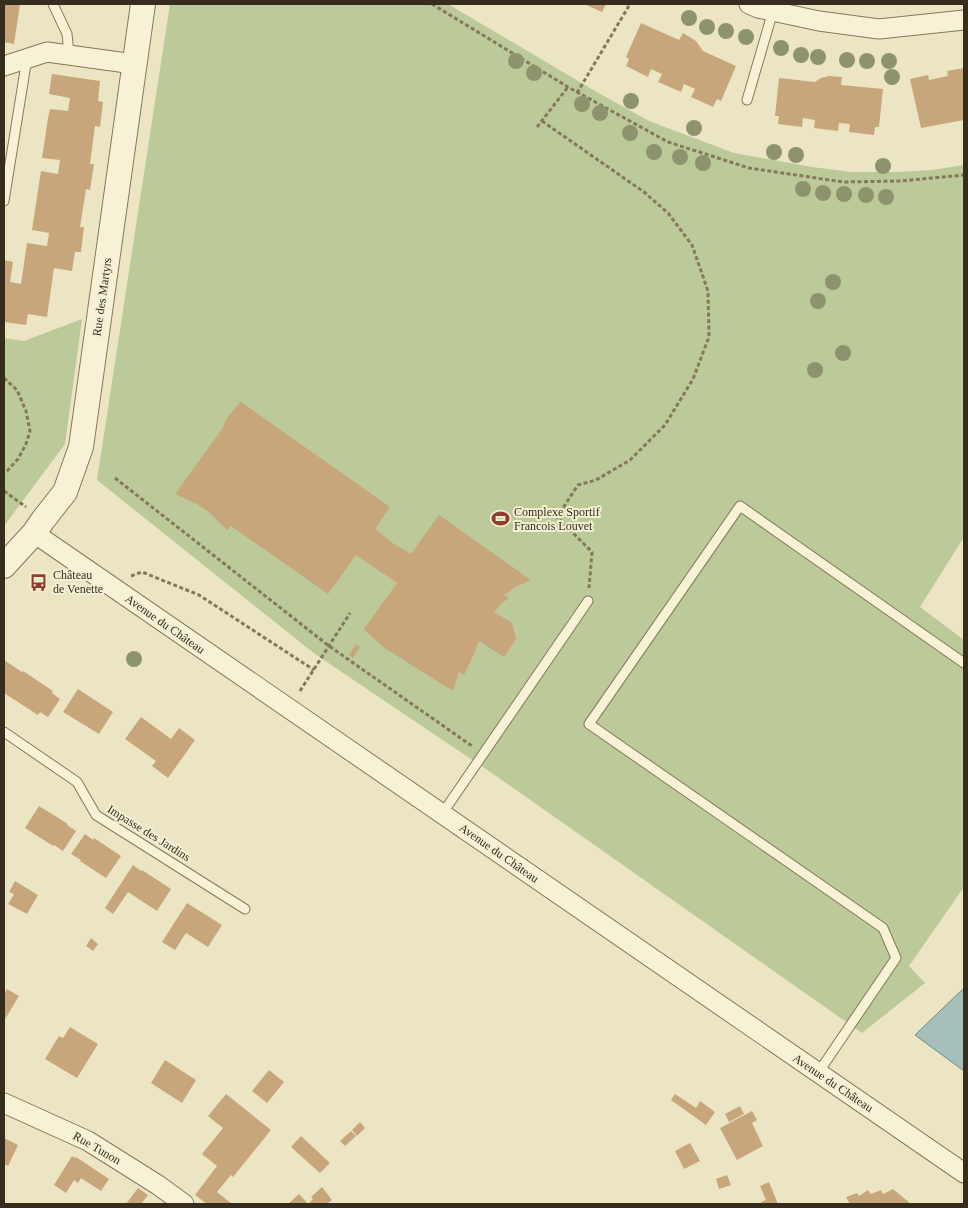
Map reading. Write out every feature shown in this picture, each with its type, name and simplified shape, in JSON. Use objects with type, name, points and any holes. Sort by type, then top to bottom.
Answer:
[{"type":"street","name":"Rue des Martyrs","points":[[4,566],[34,533],[65,492],[81,447],[143,4]]},
{"type":"street","points":[[749,4],[758,8],[820,22],[879,29],[964,20]]},
{"type":"street","points":[[4,66],[47,52],[134,64]]},
{"type":"street","name":"Avenue du Château","points":[[34,533],[964,1173]]},
{"type":"street","name":"Rue Tunon","points":[[4,1103],[88,1140],[184,1204]]},
{"type":"lane","points":[[53,4],[67,34],[69,54]]},
{"type":"lane","points":[[747,100],[773,11]]},
{"type":"lane","points":[[4,201],[27,58]]},
{"type":"lane","points":[[818,1073],[896,958],[883,928],[589,724],[740,506],[964,663]]},
{"type":"lane","points":[[442,814],[588,601]]},
{"type":"lane","name":"Impasse des Jardins","points":[[4,732],[77,782],[96,815],[245,908]]},
{"type":"path","points":[[432,4],[568,88],[668,142],[749,168],[843,182],[901,181],[964,175]]},
{"type":"path","points":[[577,93],[630,4]]},
{"type":"path","points":[[538,127],[568,88]]},
{"type":"path","points":[[542,121],[644,192],[668,213],[692,245],[708,291],[709,337],[693,379],[666,425],[630,460],[596,480],[578,485],[557,517],[592,552],[588,601]]},
{"type":"path","points":[[4,378],[18,390],[26,411],[30,430],[26,444],[18,459],[4,473]]},
{"type":"path","points":[[115,478],[329,646],[484,754]]},
{"type":"path","points":[[115,589],[126,578],[142,572],[199,595],[314,670]]},
{"type":"path","points":[[289,708],[350,614]]},
{"type":"green space","name":"Complexe Sportif Francois Louvet","points":[[170,4],[448,4],[649,121],[734,153],[852,172],[932,170],[964,165],[964,537],[920,607],[964,640],[964,887],[909,966],[925,983],[862,1033],[499,778],[315,654],[97,480]]},
{"type":"green space","points":[[82,319],[65,444],[4,526],[4,338],[24,341]]},
{"type":"water","points":[[964,988],[964,1071],[915,1035]]},
{"type":"building","points":[[4,4],[20,4],[14,44],[4,42]]},
{"type":"building","points":[[584,4],[606,4],[602,12]]},
{"type":"building","points":[[641,23],[679,40],[683,33],[696,41],[703,51],[736,66],[721,101],[717,99],[713,107],[691,97],[695,89],[684,84],[681,92],[658,82],[662,74],[651,69],[648,77],[626,66],[629,59],[626,57]]},
{"type":"building","points":[[964,68],[964,120],[921,128],[910,79],[928,75],[929,80],[948,76],[947,71]]},
{"type":"building","points":[[52,74],[100,81],[98,101],[103,102],[100,127],[95,126],[90,164],[94,164],[90,190],[86,189],[80,227],[84,227],[81,252],[75,252],[72,271],[54,268],[47,317],[28,314],[26,325],[4,322],[4,260],[13,262],[10,282],[21,284],[27,243],[47,246],[49,233],[32,230],[41,171],[58,174],[60,160],[42,158],[48,118],[50,109],[68,111],[70,98],[49,94]]},
{"type":"building","points":[[829,76],[842,77],[841,85],[883,89],[879,127],[875,127],[874,135],[849,132],[850,124],[839,123],[838,131],[814,128],[815,120],[803,118],[802,127],[778,124],[779,116],[775,116],[779,78],[815,82]]},
{"type":"building","points":[[241,402],[390,507],[375,529],[394,544],[411,554],[439,515],[531,580],[515,587],[504,595],[509,598],[494,612],[512,623],[516,639],[504,657],[479,641],[464,675],[459,672],[453,691],[383,647],[364,629],[397,583],[356,555],[328,594],[231,526],[227,530],[209,512],[175,494],[222,429],[228,416]]},
{"type":"building","points":[[356,644],[360,647],[353,658],[349,655]]},
{"type":"building","points":[[4,660],[53,691],[52,693],[60,699],[48,717],[40,712],[38,715],[4,693]]},
{"type":"building","points":[[78,689],[113,712],[99,734],[63,712]]},
{"type":"building","points":[[141,717],[171,739],[179,728],[195,740],[168,778],[152,766],[156,761],[125,739]]},
{"type":"building","points":[[39,806],[76,831],[63,851],[25,828]]},
{"type":"building","points":[[85,834],[121,856],[106,878],[71,854]]},
{"type":"building","points":[[133,865],[171,889],[157,911],[128,892],[113,914],[105,908]]},
{"type":"building","points":[[15,881],[38,895],[27,914],[8,904],[14,894],[9,892]]},
{"type":"building","points":[[187,903],[222,925],[208,947],[186,933],[175,950],[162,942]]},
{"type":"building","points":[[91,938],[98,944],[93,951],[86,946]]},
{"type":"building","points":[[7,989],[19,996],[4,1021],[4,994]]},
{"type":"building","points":[[70,1027],[98,1044],[77,1078],[45,1059],[59,1036],[63,1038]]},
{"type":"building","points":[[165,1060],[196,1080],[182,1103],[151,1083]]},
{"type":"building","points":[[269,1070],[284,1082],[267,1103],[252,1091]]},
{"type":"building","points":[[226,1094],[271,1130],[233,1177],[231,1175],[217,1192],[232,1204],[207,1204],[195,1195],[217,1166],[202,1154],[223,1128],[208,1116]]},
{"type":"building","points":[[675,1094],[696,1108],[700,1101],[715,1112],[706,1125],[671,1100]]},
{"type":"building","points":[[740,1106],[744,1114],[729,1122],[725,1114]]},
{"type":"building","points":[[752,1111],[757,1120],[752,1123],[763,1146],[737,1160],[720,1128]]},
{"type":"building","points":[[360,1122],[365,1128],[357,1136],[352,1130]]},
{"type":"building","points":[[351,1131],[356,1136],[345,1146],[340,1141]]},
{"type":"building","points":[[301,1136],[330,1163],[320,1173],[291,1147]]},
{"type":"building","points":[[4,1138],[18,1145],[8,1166],[4,1164]]},
{"type":"building","points":[[690,1143],[700,1161],[684,1169],[675,1151]]},
{"type":"building","points":[[72,1156],[109,1179],[101,1191],[81,1178],[78,1183],[74,1180],[66,1193],[54,1185]]},
{"type":"building","points":[[727,1175],[731,1185],[719,1189],[716,1179]]},
{"type":"building","points":[[769,1182],[778,1204],[762,1204],[761,1202],[766,1200],[760,1186]]},
{"type":"building","points":[[322,1187],[332,1200],[327,1204],[308,1204],[313,1199],[311,1197]]},
{"type":"building","points":[[138,1188],[148,1195],[141,1204],[126,1204]]},
{"type":"building","points":[[893,1189],[911,1204],[850,1204],[846,1197],[857,1193],[859,1196],[868,1190],[871,1194],[881,1190],[883,1194]]},
{"type":"building","points":[[299,1194],[308,1204],[288,1204]]},
{"type":"place","name":"Complexe Sportif Francois Louvet","points":[[500,519]]},
{"type":"place","name":"Château de Venette","points":[[39,582]]}]
